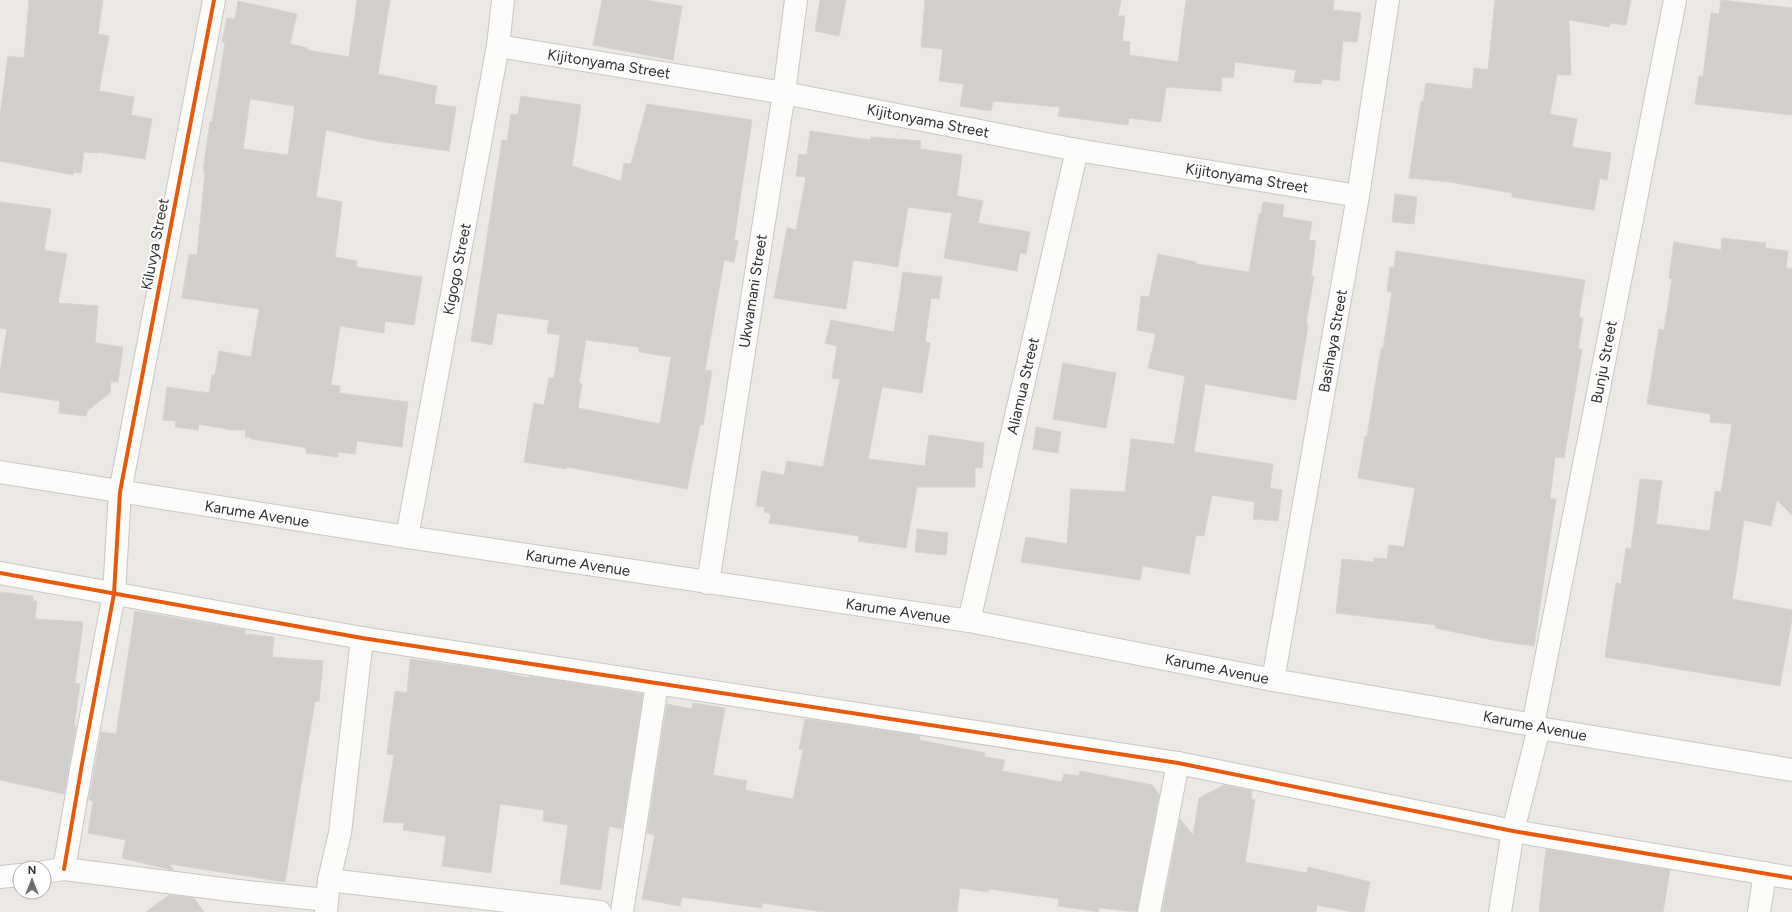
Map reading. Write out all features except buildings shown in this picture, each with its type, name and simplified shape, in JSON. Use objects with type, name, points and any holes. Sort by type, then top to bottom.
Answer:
[{"type":"street","name":"Kiluvya Street","points":[[54,870],[82,764],[114,594],[120,492],[214,0]]},
{"type":"street","name":"Kigogo Street","points":[[407,537],[498,46],[503,0]]},
{"type":"street","name":"Ukwamani Street","points":[[708,583],[784,93],[796,0]]},
{"type":"street","name":"Basihaya Street","points":[[1273,680],[1358,196],[1388,0]]},
{"type":"street","name":"Bunju Street","points":[[1500,912],[1513,831],[1530,758],[1675,0]]},
{"type":"street","name":"Kijitonyama Street","points":[[498,46],[784,93],[1077,150],[1358,196]]},
{"type":"street","name":"Aliamua Street","points":[[969,621],[1077,150]]},
{"type":"street","name":"Karume Avenue","points":[[0,472],[407,537],[969,621],[1273,680],[1792,770]]},
{"type":"street","points":[[0,573],[362,638],[1178,763],[1513,831],[1792,878]]},
{"type":"street","points":[[327,897],[340,833],[362,638]]},
{"type":"street","points":[[622,912],[657,684]]},
{"type":"street","points":[[1149,912],[1178,763]]},
{"type":"street","points":[[54,870],[230,890],[327,897],[600,912]]},
{"type":"street","points":[[1759,912],[1765,873]]},
{"type":"street","points":[[0,877],[12,876]]},
{"type":"cycle path","points":[[64,869],[114,594],[120,492],[214,0]]},
{"type":"cycle path","points":[[0,573],[362,638],[1178,763],[1513,831],[1792,878]]}]
